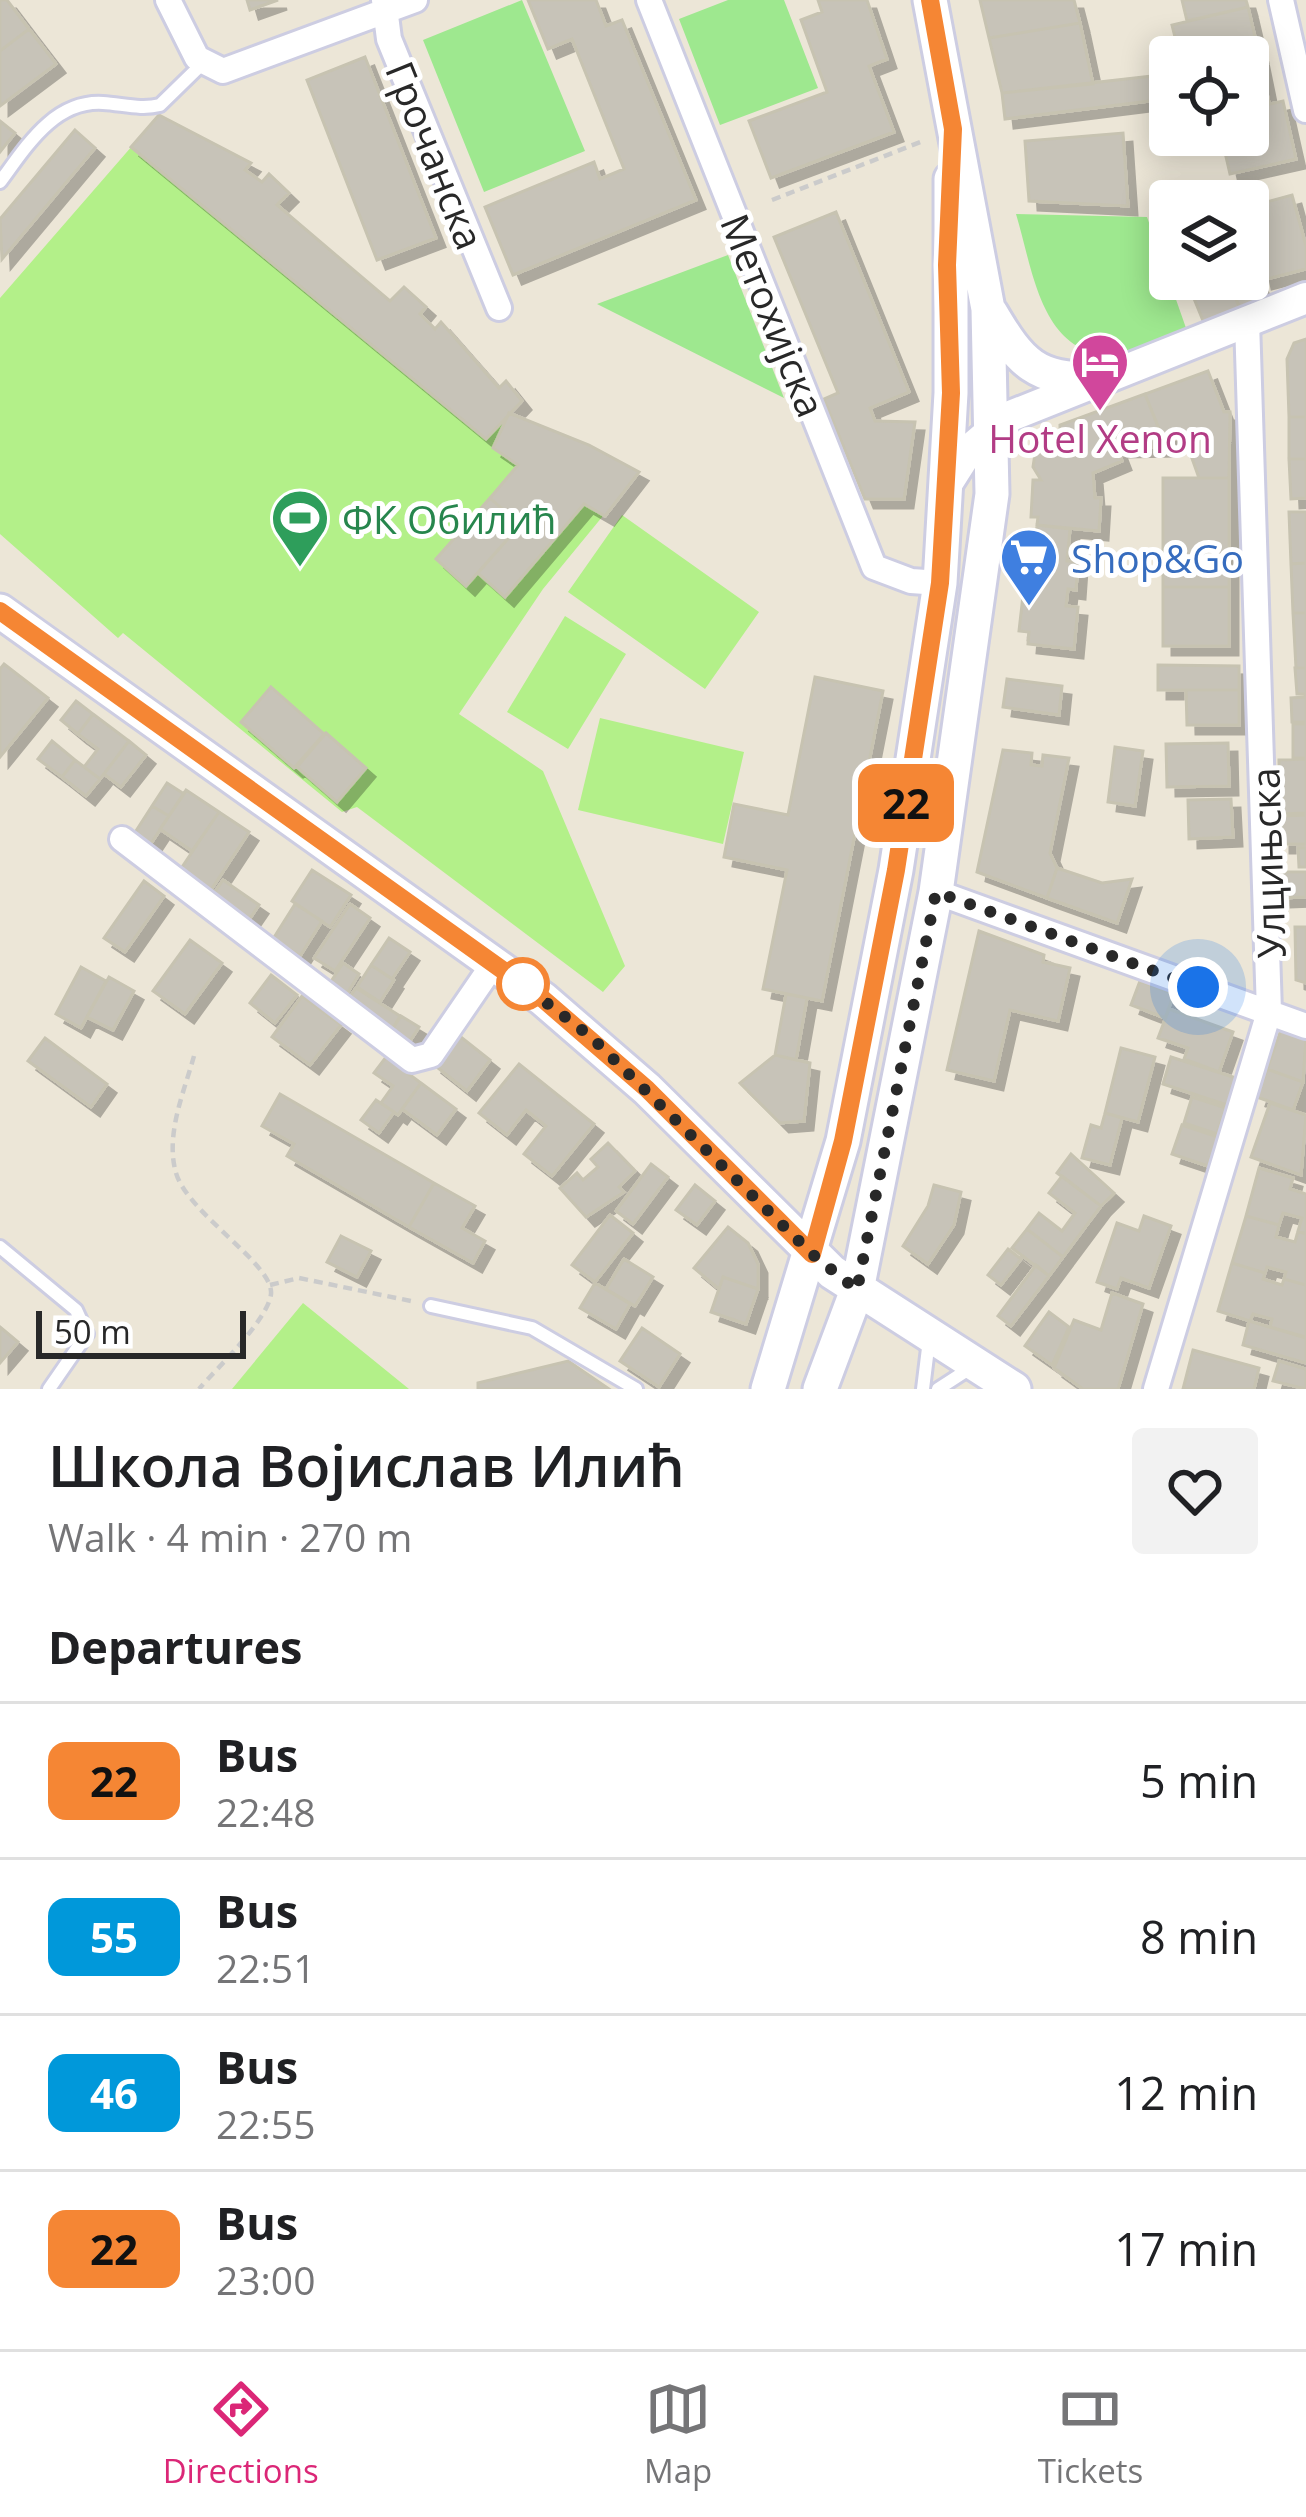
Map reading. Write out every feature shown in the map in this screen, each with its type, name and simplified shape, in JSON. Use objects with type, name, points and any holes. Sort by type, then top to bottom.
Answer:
[{"type":"main road","points":[[820,1389],[857,1290],[936,892],[992,494],[988,309],[930,0]]},
{"type":"main road","points":[[768,1389],[843,1141],[896,870],[940,583],[947,484],[953,129]]},
{"type":"main road","points":[[988,309],[1031,368],[1058,380],[1096,379]]},
{"type":"main road","points":[[3,619],[494,963],[633,1076],[812,1254],[857,1290],[1014,1389]]},
{"type":"street","points":[[168,0],[212,67],[385,6],[415,0]]},
{"type":"street","name":"Метохијска","points":[[649,0],[874,567],[911,581],[940,583]]},
{"type":"street","points":[[1281,0],[1306,110]]},
{"type":"street","name":"Грочанска","points":[[385,6],[389,39],[499,308]]},
{"type":"street","points":[[947,484],[958,462],[994,425],[1096,379],[1306,298]]},
{"type":"street","name":"Улцињска","points":[[1156,1389],[1269,1012],[1247,321]]},
{"type":"street","points":[[122,839],[412,1060],[430,1055],[494,963]]},
{"type":"street","points":[[936,892],[1306,1026]]},
{"type":"lane","points":[[0,182],[45,127],[69,108],[97,103],[160,105],[212,67]]},
{"type":"lane","points":[[0,1247],[76,1310],[86,1334],[49,1389]]},
{"type":"lane","points":[[430,1306],[532,1328],[636,1389]]},
{"type":"lane","points":[[923,1389],[930,1333]]},
{"type":"lane","points":[[938,1389],[978,1365]]},
{"type":"path","points":[[772,200],[953,129]]},
{"type":"path","points":[[194,1056],[176,1120],[175,1170],[196,1210],[270,1285]]},
{"type":"path","points":[[270,1285],[298,1278],[402,1299]]},
{"type":"path","points":[[199,1389],[264,1312],[270,1285]]},
{"type":"green space","points":[[522,0],[585,151],[484,192],[423,40]]},
{"type":"green space","points":[[728,0],[784,0],[818,88],[720,125],[679,19]]},
{"type":"green space","name":"ФК Обилић","points":[[159,115],[251,163],[246,170],[262,181],[269,174],[289,193],[278,206],[390,301],[404,287],[426,307],[421,315],[435,329],[441,322],[498,387],[506,381],[522,401],[510,414],[589,445],[639,472],[543,589],[459,714],[543,771],[625,966],[603,992],[357,807],[342,812],[123,633],[118,638],[0,534],[0,298]]},
{"type":"green space","points":[[1016,214],[1147,217],[1149,300],[1176,300],[1186,328],[1124,354],[1090,352],[1056,326],[1035,284]]},
{"type":"green space","points":[[728,255],[784,398],[597,304]]},
{"type":"green space","points":[[622,515],[759,612],[705,689],[568,592]]},
{"type":"green space","points":[[565,616],[626,654],[568,749],[507,712]]},
{"type":"green space","points":[[600,718],[744,752],[723,844],[578,810]]},
{"type":"green space","points":[[303,1303],[409,1389],[232,1389]]},
{"type":"building","points":[[0,0],[7,0],[29,29],[0,51]]},
{"type":"building","points":[[247,0],[278,0],[250,10]]},
{"type":"building","points":[[528,0],[596,0],[606,26],[622,20],[696,200],[513,275],[485,207],[594,162],[600,179],[624,169],[572,39],[548,49]]},
{"type":"building","points":[[818,0],[867,0],[887,59],[869,66],[894,132],[771,178],[749,121],[827,92],[801,20],[822,12]]},
{"type":"building","points":[[980,0],[1074,0],[1080,23],[989,38]]},
{"type":"building","points":[[1182,0],[1246,0],[1248,7],[1187,21]]},
{"type":"building","points":[[1248,7],[1255,36],[1175,36],[1172,25]]},
{"type":"building","points":[[1080,23],[1093,84],[1002,93],[989,38]]},
{"type":"building","points":[[29,29],[56,64],[0,106],[0,51]]},
{"type":"building","points":[[365,57],[436,238],[377,260],[307,80]]},
{"type":"building","points":[[1149,76],[1149,101],[1005,119],[1002,93]]},
{"type":"building","points":[[1283,101],[1296,159],[1230,174],[1226,156],[1269,156],[1269,104]]},
{"type":"building","points":[[159,115],[251,163],[245,170],[262,182],[269,174],[289,193],[277,205],[390,301],[404,287],[426,307],[420,314],[435,329],[441,322],[499,388],[506,381],[522,401],[486,439],[131,147]]},
{"type":"building","points":[[0,121],[15,133],[0,152]]},
{"type":"building","points":[[75,130],[95,148],[2,259],[0,219]]},
{"type":"building","points":[[1123,133],[1128,206],[1029,201],[1025,141]]},
{"type":"building","points":[[1292,195],[1306,246],[1306,269],[1269,278],[1269,201]]},
{"type":"building","points":[[836,212],[909,392],[870,408],[875,421],[915,422],[904,499],[865,499],[824,399],[838,393],[774,237]]},
{"type":"building","points":[[1195,300],[1236,300],[1240,309],[1204,323]]},
{"type":"building","points":[[1236,300],[1262,300],[1240,309]]},
{"type":"building","points":[[1306,339],[1306,417],[1289,417],[1287,359],[1294,343]]},
{"type":"building","points":[[1208,371],[1224,412],[1230,412],[1229,478],[1199,478],[1184,436],[1165,443],[1145,394]]},
{"type":"building","points":[[1145,394],[1166,447],[1117,448],[1122,461],[1093,473],[1095,498],[1101,498],[1099,531],[1037,525],[1038,517],[1031,517],[1033,480],[1041,480],[1033,467],[1036,447],[1060,438],[1060,425]]},
{"type":"building","points":[[509,413],[589,445],[639,472],[605,516],[584,504],[505,597],[478,573],[520,525],[490,498],[518,465],[493,448]]},
{"type":"building","points":[[1289,417],[1306,417],[1306,459],[1289,459]]},
{"type":"building","points":[[1289,459],[1306,459],[1306,498],[1291,499]]},
{"type":"building","points":[[1163,478],[1229,478],[1229,587],[1163,587]]},
{"type":"building","points":[[490,498],[520,525],[466,586],[436,559]]},
{"type":"building","points":[[1289,512],[1306,512],[1306,563],[1291,564]]},
{"type":"building","points":[[1037,525],[1070,529],[1067,561],[1078,562],[1076,590],[1068,589],[1066,606],[1078,607],[1074,649],[1028,644],[1029,632],[1019,631],[1028,552],[1035,553]]},
{"type":"building","points":[[1306,563],[1306,613],[1293,613],[1291,564]]},
{"type":"building","points":[[1163,587],[1229,587],[1229,646],[1163,646]]},
{"type":"building","points":[[1293,613],[1306,613],[1306,668],[1296,668]]},
{"type":"building","points":[[4,664],[48,698],[0,757],[0,669]]},
{"type":"building","points":[[1158,665],[1239,666],[1239,690],[1158,690]]},
{"type":"building","points":[[1295,668],[1306,668],[1306,694],[1297,694]]},
{"type":"building","points":[[815,677],[883,691],[822,1001],[763,989],[787,870],[724,857],[734,804],[788,815]]},
{"type":"building","points":[[1007,679],[1062,686],[1059,715],[1003,707]]},
{"type":"building","points":[[271,687],[324,734],[294,768],[241,722]]},
{"type":"building","points":[[1186,690],[1239,690],[1239,725],[1187,725]]},
{"type":"building","points":[[1306,697],[1306,722],[1292,722],[1291,698]]},
{"type":"building","points":[[76,701],[93,714],[78,734],[61,720]]},
{"type":"building","points":[[93,714],[129,741],[100,779],[84,767],[98,749],[78,734]]},
{"type":"building","points":[[1293,724],[1306,724],[1306,758],[1293,758]]},
{"type":"building","points":[[326,733],[366,768],[337,802],[297,767]]},
{"type":"building","points":[[52,741],[75,760],[62,777],[38,759]]},
{"type":"building","points":[[129,741],[146,755],[121,787],[104,774]]},
{"type":"building","points":[[1228,743],[1229,786],[1167,787],[1166,744]]},
{"type":"building","points":[[1115,747],[1143,751],[1135,806],[1108,802]]},
{"type":"building","points":[[1003,750],[1032,753],[1031,765],[1042,766],[1043,755],[1069,758],[1050,853],[1057,868],[1047,898],[977,872]]},
{"type":"building","points":[[1306,759],[1306,813],[1280,814],[1279,760]]},
{"type":"building","points":[[75,760],[100,779],[86,796],[62,777]]},
{"type":"building","points":[[167,783],[184,794],[169,816],[152,806]]},
{"type":"building","points":[[186,790],[219,812],[192,851],[160,829]]},
{"type":"building","points":[[1231,799],[1233,837],[1189,839],[1188,800]]},
{"type":"building","points":[[152,806],[169,816],[150,845],[134,834]]},
{"type":"building","points":[[219,812],[249,832],[209,893],[178,873]]},
{"type":"building","points":[[1306,815],[1306,844],[1281,844],[1281,816]]},
{"type":"building","points":[[1298,848],[1306,848],[1306,867],[1299,867]]},
{"type":"building","points":[[1057,868],[1102,883],[1132,879],[1117,923],[1047,898]]},
{"type":"building","points":[[312,870],[351,895],[330,927],[292,901]]},
{"type":"building","points":[[1281,872],[1306,872],[1306,897],[1282,898]]},
{"type":"building","points":[[223,880],[259,905],[246,924],[210,899]]},
{"type":"building","points":[[144,881],[164,896],[125,952],[104,938]]},
{"type":"building","points":[[295,904],[322,921],[300,956],[273,939]]},
{"type":"building","points":[[350,904],[370,918],[335,971],[314,958]]},
{"type":"building","points":[[1295,927],[1306,927],[1306,983],[1296,980]]},
{"type":"building","points":[[979,931],[1044,955],[1043,962],[1070,968],[1058,1021],[1010,1010],[994,1081],[947,1070]]},
{"type":"building","points":[[389,938],[410,952],[392,979],[371,965]]},
{"type":"building","points":[[190,940],[222,963],[185,1014],[153,991]]},
{"type":"building","points":[[343,963],[359,974],[345,997],[328,986]]},
{"type":"building","points":[[371,965],[394,980],[380,1002],[357,987]]},
{"type":"building","points":[[81,967],[106,981],[81,1028],[56,1014]]},
{"type":"building","points":[[271,975],[297,995],[275,1023],[250,1003]]},
{"type":"building","points":[[109,977],[134,991],[113,1030],[87,1017]]},
{"type":"building","points":[[1140,981],[1174,994],[1165,1018],[1131,1005]]},
{"type":"building","points":[[356,988],[400,1016],[392,1030],[347,1001]]},
{"type":"building","points":[[786,994],[807,998],[796,1060],[775,1055]]},
{"type":"building","points":[[302,996],[341,1025],[310,1065],[272,1037]]},
{"type":"building","points":[[1169,1009],[1233,1032],[1219,1072],[1184,1059],[1188,1048],[1158,1038]]},
{"type":"building","points":[[401,1016],[419,1027],[410,1041],[392,1030]]},
{"type":"building","points":[[1281,1030],[1306,1039],[1303,1082],[1267,1069]]},
{"type":"building","points":[[457,1034],[490,1060],[467,1091],[433,1064]]},
{"type":"building","points":[[45,1038],[107,1084],[91,1107],[28,1061]]},
{"type":"building","points":[[1121,1048],[1155,1057],[1138,1122],[1105,1113]]},
{"type":"building","points":[[775,1055],[810,1063],[804,1121],[780,1123],[740,1083]]},
{"type":"building","points":[[386,1057],[421,1083],[398,1115],[381,1103],[393,1086],[374,1073]]},
{"type":"building","points":[[1171,1057],[1236,1078],[1227,1105],[1163,1084]]},
{"type":"building","points":[[519,1064],[594,1124],[552,1176],[524,1154],[546,1126],[526,1110],[507,1135],[479,1113]]},
{"type":"building","points":[[1267,1069],[1303,1082],[1293,1110],[1257,1097]]},
{"type":"building","points":[[421,1083],[456,1109],[437,1135],[402,1109]]},
{"type":"building","points":[[280,1094],[434,1183],[409,1227],[287,1156],[294,1144],[262,1126]]},
{"type":"building","points":[[1192,1097],[1226,1108],[1217,1134],[1184,1123]]},
{"type":"building","points":[[376,1100],[394,1112],[379,1133],[361,1120]]},
{"type":"building","points":[[1270,1103],[1306,1115],[1301,1175],[1251,1157]]},
{"type":"building","points":[[1105,1113],[1122,1118],[1110,1165],[1082,1158],[1091,1125],[1101,1128]]},
{"type":"building","points":[[1182,1125],[1218,1137],[1208,1166],[1172,1154]]},
{"type":"building","points":[[608,1143],[635,1171],[619,1187],[624,1192],[586,1217],[560,1188],[577,1173],[583,1180],[598,1167],[591,1159]]},
{"type":"building","points":[[1071,1154],[1114,1193],[1101,1206],[1057,1173]]},
{"type":"building","points":[[651,1164],[668,1177],[633,1224],[616,1211]]},
{"type":"building","points":[[1259,1168],[1293,1178],[1290,1189],[1306,1194],[1306,1234],[1298,1231],[1302,1218],[1283,1213],[1279,1225],[1246,1216]]},
{"type":"building","points":[[1062,1176],[1101,1206],[1063,1257],[1027,1229],[1039,1213],[1062,1231],[1075,1213],[1049,1193]]},
{"type":"building","points":[[434,1183],[475,1206],[462,1228],[485,1241],[473,1263],[409,1227]]},
{"type":"building","points":[[695,1185],[715,1201],[697,1225],[676,1210]]},
{"type":"building","points":[[934,1185],[961,1192],[954,1225],[928,1264],[903,1246],[928,1206]]},
{"type":"building","points":[[610,1215],[633,1233],[595,1282],[572,1265]]},
{"type":"building","points":[[1144,1216],[1171,1226],[1149,1288],[1121,1278],[1117,1289],[1097,1282],[1117,1223],[1139,1231]]},
{"type":"building","points":[[1246,1216],[1279,1225],[1276,1237],[1295,1242],[1298,1231],[1306,1234],[1306,1285],[1284,1279],[1286,1272],[1267,1267],[1265,1273],[1232,1263]]},
{"type":"building","points":[[728,1227],[748,1243],[758,1264],[758,1289],[723,1277],[719,1289],[694,1268]]},
{"type":"building","points":[[1027,1229],[1063,1257],[1049,1276],[1012,1248]]},
{"type":"building","points":[[341,1236],[371,1251],[357,1277],[327,1262]]},
{"type":"building","points":[[1008,1249],[1021,1259],[1001,1285],[988,1275]]},
{"type":"building","points":[[624,1259],[653,1277],[635,1306],[606,1289]]},
{"type":"building","points":[[1232,1263],[1265,1273],[1263,1279],[1282,1285],[1284,1279],[1306,1285],[1306,1337],[1270,1327],[1272,1319],[1253,1314],[1250,1321],[1218,1311]]},
{"type":"building","points":[[1036,1265],[1049,1276],[1011,1326],[998,1316]]},
{"type":"building","points":[[723,1277],[758,1289],[746,1324],[711,1312]]},
{"type":"building","points":[[595,1283],[630,1304],[616,1329],[580,1308]]},
{"type":"building","points":[[1112,1293],[1143,1304],[1118,1389],[1083,1389],[1054,1368],[1074,1320],[1101,1330]]},
{"type":"building","points":[[1049,1312],[1069,1327],[1052,1365],[1025,1346]]},
{"type":"building","points":[[1249,1321],[1306,1338],[1306,1363],[1243,1345]]},
{"type":"building","points":[[0,1327],[18,1342],[0,1363]]},
{"type":"building","points":[[642,1328],[680,1354],[659,1387],[620,1361]]},
{"type":"building","points":[[1193,1350],[1259,1368],[1254,1389],[1183,1389]]},
{"type":"building","points":[[568,1361],[609,1389],[478,1389],[478,1383]]},
{"type":"building","points":[[1279,1361],[1306,1369],[1306,1389],[1273,1381]]},
{"type":"bus line","name":"22","points":[[0,611],[590,1036],[812,1254],[843,1141],[896,870],[940,583],[951,393],[947,265],[953,129],[930,0]]},
{"type":"place","name":"Hotel Xenon","points":[[1100,413]]},
{"type":"place","name":"ФК Обилић","points":[[300,569]]},
{"type":"place","name":"Shop&Go","points":[[1029,608]]},
{"type":"route","points":[[523,984],[518,981],[590,1036],[754,1199],[857,1290],[936,892],[1198,987]]}]
